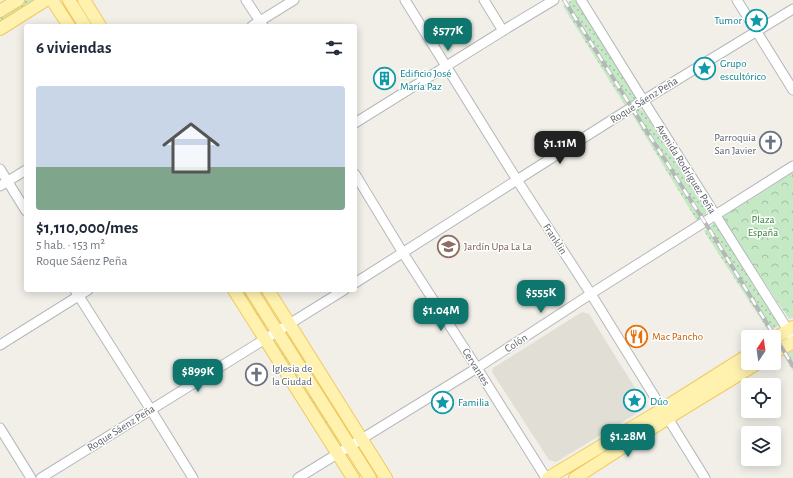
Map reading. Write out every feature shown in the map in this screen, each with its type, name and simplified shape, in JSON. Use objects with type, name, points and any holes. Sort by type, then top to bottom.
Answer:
[{"type":"main road","points":[[0,11],[18,0]]},
{"type":"main road","points":[[0,29],[46,0]]},
{"type":"main road","points":[[52,0],[68,24]]},
{"type":"main road","points":[[69,0],[84,24]]},
{"type":"main road","points":[[84,0],[99,24]]},
{"type":"main road","points":[[235,292],[354,478]]},
{"type":"main road","points":[[252,292],[370,478]]},
{"type":"main road","points":[[269,292],[386,478]]},
{"type":"main road","points":[[781,336],[791,332]]},
{"type":"main road","points":[[781,349],[793,342]]},
{"type":"main road","points":[[575,478],[741,360]]},
{"type":"main road","points":[[547,478],[745,370]]},
{"type":"street","points":[[246,0],[258,24],[294,0]]},
{"type":"street","name":"Franklin","points":[[405,0],[516,180],[591,294],[705,478]]},
{"type":"street","points":[[484,0],[503,31]]},
{"type":"street","points":[[357,122],[554,0]]},
{"type":"street","name":"Avenida Rodríguez Peña","points":[[581,0],[643,101],[791,332]]},
{"type":"street","points":[[737,0],[793,90]]},
{"type":"street","name":"Roque Sáenz Peña","points":[[357,282],[516,180],[793,9]]},
{"type":"street","name":"Colón","points":[[298,478],[477,368],[793,166]]},
{"type":"street","points":[[0,169],[4,183],[24,208]]},
{"type":"street","points":[[4,183],[24,171]]},
{"type":"street","name":"Cervantes","points":[[357,177],[403,253],[547,478]]},
{"type":"street","name":"Roque Sáenz Peña","points":[[41,478],[341,292]]},
{"type":"street","points":[[0,345],[76,293],[193,478]]},
{"type":"street","points":[[0,428],[31,478]]},
{"type":"shaded area","points":[[582,312],[589,314],[647,407],[556,462],[549,460],[492,372],[493,368]]},
{"type":"green space","points":[[25,0],[38,0],[0,25],[0,17]]},
{"type":"green space","points":[[572,0],[576,0],[636,95],[636,99],[626,107],[563,6]]},
{"type":"green space","points":[[639,109],[643,111],[706,211],[706,215],[697,221],[632,114]]},
{"type":"green space","name":"Plaza España","points":[[793,170],[793,318],[789,319],[722,219],[722,215]]},
{"type":"green space","points":[[714,223],[717,223],[780,324],[772,330],[768,330],[704,231]]},
{"type":"green space","points":[[240,292],[246,292],[267,325],[264,327]]},
{"type":"green space","points":[[291,336],[352,432],[349,434],[288,340]]},
{"type":"green space","points":[[278,343],[339,440],[335,441],[276,346]]},
{"type":"green space","points":[[793,348],[793,371],[782,353]]},
{"type":"railway","points":[[564,0],[711,232],[793,366]]},
{"type":"place","name":"Tumor","points":[[757,20]]},
{"type":"place","name":"Grupo escultórico","points":[[704,69]]},
{"type":"place","name":"Edificio José María Paz","points":[[384,79]]},
{"type":"place","name":"Parroquia San Javier","points":[[771,143]]},
{"type":"place","name":"Jardín Upa La La","points":[[449,246]]},
{"type":"place","name":"Mac Pancho","points":[[637,336]]},
{"type":"place","name":"Iglesia de la Ciudad","points":[[256,374]]},
{"type":"place","name":"Dúo","points":[[635,401]]},
{"type":"place","name":"Familia","points":[[443,402]]}]
